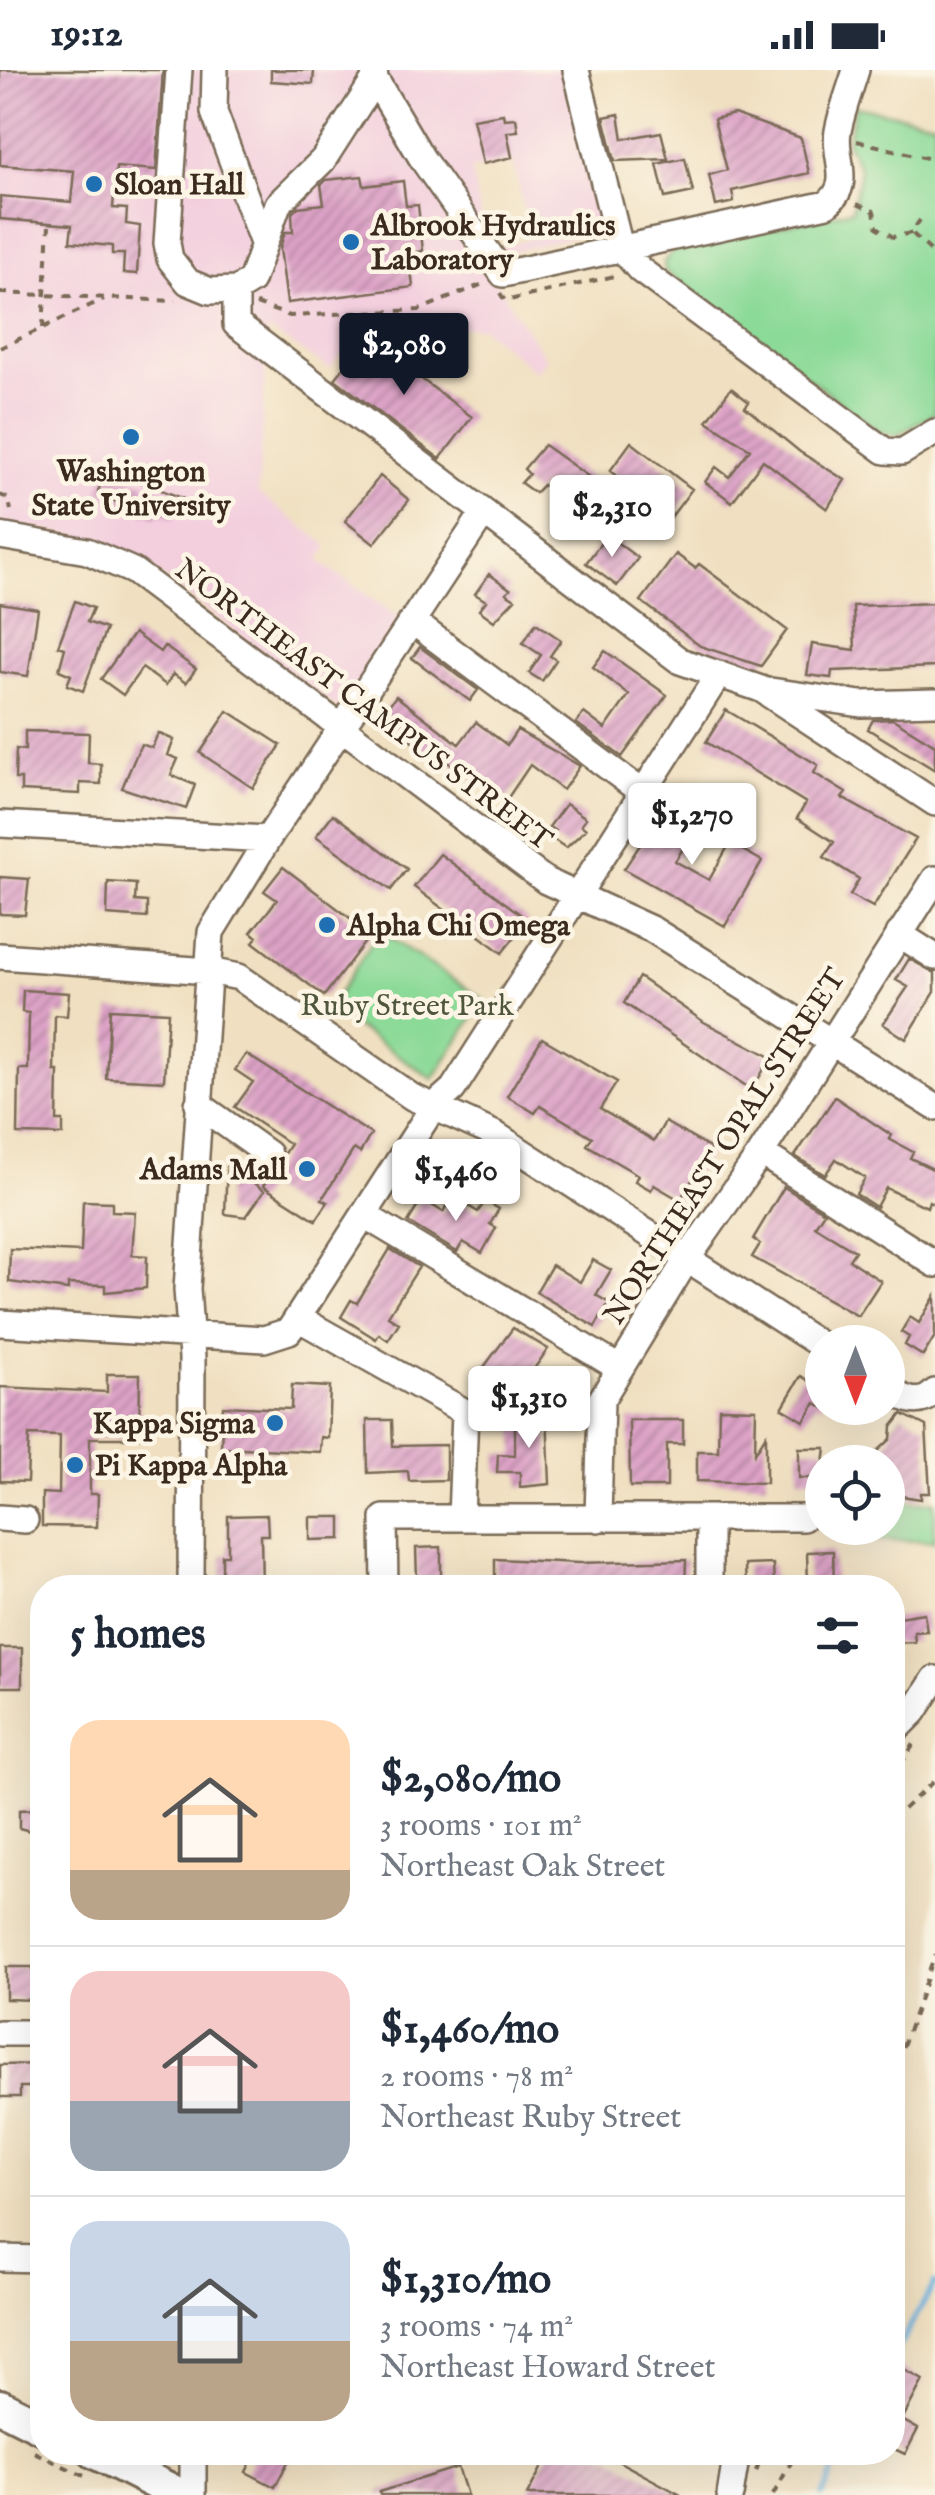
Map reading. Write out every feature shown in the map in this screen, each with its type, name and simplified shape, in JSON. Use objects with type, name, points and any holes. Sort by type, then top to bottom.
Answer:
[{"type":"main road","points":[[0,2406],[30,2435]]},
{"type":"main road","points":[[92,2465],[180,2495]]},
{"type":"street","points":[[179,70],[167,243],[170,259],[180,276],[195,286],[217,292],[236,306],[483,514],[680,661],[761,689],[861,704],[935,702]]},
{"type":"street","points":[[215,70],[214,112],[263,243]]},
{"type":"street","points":[[576,70],[620,248],[640,270],[885,451],[902,452],[935,432]]},
{"type":"street","points":[[236,306],[255,276],[278,204],[323,160],[375,75],[422,160],[497,277],[827,204],[838,195],[842,180],[838,132],[856,70]]},
{"type":"street","points":[[191,1575],[192,1358],[186,1333],[211,932],[267,840],[483,514]]},
{"type":"street","name":"NORTHEAST CAMPUS STREET","points":[[0,536],[87,552],[133,571],[546,881],[654,930],[935,1107]]},
{"type":"street","points":[[412,621],[643,792]]},
{"type":"street","points":[[0,1322],[264,1340],[290,1331],[434,1106],[453,1090],[718,674]]},
{"type":"street","points":[[761,689],[935,803]]},
{"type":"street","points":[[851,748],[850,728],[861,704]]},
{"type":"street","points":[[0,824],[267,840]]},
{"type":"street","name":"NORTHEAST OPAL STREET","points":[[598,1519],[601,1400],[687,1259],[761,1153],[935,879]]},
{"type":"street","points":[[899,934],[935,957]]},
{"type":"street","points":[[0,956],[209,970],[238,977],[412,1097],[496,1135],[805,1335]]},
{"type":"street","points":[[198,1104],[268,1154]]},
{"type":"street","points":[[761,1153],[935,1264]]},
{"type":"street","points":[[364,1215],[619,1368]]},
{"type":"street","points":[[298,1318],[465,1412],[461,1518]]},
{"type":"street","points":[[905,1399],[909,1401],[934,1394]]},
{"type":"street","points":[[385,1575],[384,1518],[803,1518]]},
{"type":"street","points":[[709,1518],[709,1575]]},
{"type":"street","points":[[905,1721],[935,1679]]},
{"type":"street","points":[[0,2033],[30,2033]]},
{"type":"street","points":[[0,2258],[30,2259]]},
{"type":"street","points":[[193,2465],[193,2495]]},
{"type":"street","points":[[730,2495],[736,2465]]},
{"type":"path","points":[[848,136],[867,146],[935,160]]},
{"type":"path","points":[[857,204],[874,211],[877,228],[885,234],[911,233],[935,255]]},
{"type":"path","points":[[911,233],[920,220]]},
{"type":"path","points":[[43,328],[49,226]]},
{"type":"path","points":[[516,298],[618,276]]},
{"type":"path","points":[[236,306],[266,305],[290,316],[419,310],[497,277]]},
{"type":"path","points":[[0,293],[180,301]]},
{"type":"path","points":[[0,348],[106,298]]},
{"type":"path","points":[[0,495],[8,498],[12,510]]},
{"type":"path","points":[[905,1808],[935,1780]]},
{"type":"path","points":[[905,2040],[935,1955]]},
{"type":"path","points":[[773,2495],[790,2465]]},
{"type":"shaded area","name":"Washington State University","points":[[0,70],[568,70],[604,229],[507,253],[498,285],[546,359],[536,372],[481,327],[359,331],[330,369],[268,329],[258,493],[328,546],[319,561],[401,619],[340,710],[141,561],[72,535],[0,524]],"holes":[[[513,161],[531,239],[488,249],[471,170]]]},
{"type":"green space","points":[[855,106],[935,122],[935,413],[895,436],[880,432],[665,271],[664,262],[674,250],[852,210],[860,170],[847,143]]},
{"type":"green space","name":"Ruby Street Park","points":[[379,931],[484,1000],[433,1079],[329,1009]]},
{"type":"green space","points":[[905,1502],[935,1502],[935,1541],[905,1541]]},
{"type":"building","name":"Sloan Hall","points":[[0,70],[163,70],[156,170],[116,167],[113,208],[127,209],[126,224],[140,226],[137,274],[123,273],[124,254],[112,254],[112,246],[70,242],[72,225],[0,219],[0,196],[71,202],[74,171],[0,165]]},
{"type":"building","points":[[271,70],[314,70],[313,84],[271,81]]},
{"type":"building","points":[[503,114],[504,119],[516,118],[518,131],[507,132],[512,157],[483,164],[473,119]]},
{"type":"building","points":[[619,114],[623,139],[661,132],[668,159],[615,161],[604,117]]},
{"type":"building","points":[[734,114],[801,138],[809,173],[732,191],[734,202],[716,206],[709,175],[727,170],[714,119]]},
{"type":"building","points":[[685,158],[693,192],[665,198],[657,164]]},
{"type":"building","name":"Albrook Hydraulics Laboratory","points":[[362,176],[364,186],[403,181],[406,206],[418,205],[423,251],[409,253],[413,287],[287,303],[280,248],[285,232],[293,232],[292,213],[298,207],[324,204],[321,185],[326,180]]},
{"type":"building","points":[[367,338],[472,417],[440,459],[335,379]]},
{"type":"building","points":[[731,388],[749,402],[745,407],[800,452],[845,480],[827,509],[763,460],[732,502],[705,482],[716,467],[729,477],[750,449],[707,421]]},
{"type":"building","points":[[631,442],[692,489],[671,517],[610,471]]},
{"type":"building","points":[[544,445],[599,484],[577,509],[543,485],[535,493],[521,483],[529,474],[524,469]]},
{"type":"building","points":[[107,469],[182,498],[174,518],[158,512],[156,517],[106,498],[107,494],[98,491]]},
{"type":"building","points":[[380,476],[409,500],[374,544],[345,521]]},
{"type":"building","points":[[607,535],[638,558],[617,586],[586,563]]},
{"type":"building","points":[[676,554],[695,568],[699,564],[787,630],[761,666],[700,646],[641,601]]},
{"type":"building","points":[[489,574],[510,589],[506,593],[515,599],[494,621],[479,610],[486,601],[475,594]]},
{"type":"building","points":[[75,601],[93,608],[87,622],[106,629],[83,691],[67,685],[71,675],[59,670],[65,648],[58,646]]},
{"type":"building","points":[[0,603],[38,609],[28,676],[0,672]]},
{"type":"building","points":[[935,603],[935,667],[832,671],[831,678],[807,675],[812,644],[855,650],[853,606]]},
{"type":"building","points":[[536,623],[561,640],[550,656],[556,660],[542,681],[529,673],[541,655],[523,643]]},
{"type":"building","points":[[134,633],[160,652],[164,646],[196,669],[186,683],[173,674],[166,685],[142,668],[123,695],[101,679]]},
{"type":"building","points":[[420,647],[478,690],[470,701],[412,658]]},
{"type":"building","points":[[605,651],[667,695],[622,757],[576,723],[584,713],[605,729],[629,695],[593,667]]},
{"type":"building","points":[[396,696],[459,744],[476,722],[507,745],[517,730],[580,766],[563,790],[530,765],[507,799],[439,757],[436,761],[381,715]]},
{"type":"building","points":[[726,710],[818,765],[814,773],[846,793],[842,798],[916,839],[873,907],[850,895],[859,879],[824,857],[834,842],[797,818],[806,803],[706,742]]},
{"type":"building","points":[[228,711],[281,745],[253,788],[200,753]]},
{"type":"building","points":[[893,719],[935,745],[935,770],[868,729],[873,720]]},
{"type":"building","points":[[25,731],[89,733],[88,763],[101,764],[101,784],[80,783],[80,794],[21,791],[21,779],[15,779],[16,749],[25,750]]},
{"type":"building","points":[[158,733],[174,740],[168,755],[178,759],[171,775],[195,785],[186,809],[122,788],[141,744],[152,748]]},
{"type":"building","points":[[566,804],[586,818],[581,825],[586,829],[566,848],[550,837],[555,831],[549,827]]},
{"type":"building","points":[[667,804],[699,824],[675,861],[709,880],[730,843],[762,861],[725,926],[624,869]]},
{"type":"building","points":[[333,814],[407,869],[391,890],[316,836]]},
{"type":"building","points":[[440,854],[528,920],[502,953],[414,887]]},
{"type":"building","name":"Alpha Chi Omega","points":[[283,867],[371,934],[324,996],[253,942],[257,937],[251,932],[277,900],[264,891]]},
{"type":"building","points":[[0,877],[29,879],[25,915],[0,914]]},
{"type":"building","points":[[108,882],[136,884],[135,901],[147,902],[147,918],[107,915]]},
{"type":"building","points":[[909,959],[935,973],[935,992],[906,1039],[883,1024],[908,987],[896,980]]},
{"type":"building","points":[[639,977],[704,1022],[771,1057],[752,1090],[624,1003]]},
{"type":"building","points":[[23,990],[69,993],[67,1016],[55,1015],[57,1121],[63,1121],[63,1135],[18,1134],[19,1069],[28,1069],[29,1013],[22,1012]]},
{"type":"building","points":[[110,1009],[168,1012],[164,1081],[106,1078]]},
{"type":"building","points":[[542,1038],[617,1082],[600,1109],[654,1141],[665,1122],[711,1149],[680,1200],[654,1185],[651,1190],[635,1181],[638,1175],[587,1145],[592,1137],[540,1106],[535,1113],[507,1096]]},
{"type":"building","name":"Adams Mall","points":[[246,1054],[371,1134],[360,1153],[354,1149],[322,1199],[328,1202],[316,1220],[263,1186],[290,1144],[235,1107],[253,1082],[235,1070]]},
{"type":"building","points":[[835,1097],[891,1135],[889,1139],[913,1152],[910,1158],[935,1170],[935,1204],[929,1201],[927,1207],[886,1188],[876,1207],[856,1194],[865,1178],[836,1159],[825,1175],[795,1156]]},
{"type":"building","points":[[227,1162],[264,1191],[246,1217],[225,1214]]},
{"type":"building","points":[[784,1187],[824,1212],[815,1226],[855,1251],[849,1260],[881,1281],[858,1316],[752,1257],[760,1244],[753,1239]]},
{"type":"building","points":[[452,1196],[478,1212],[485,1201],[499,1209],[490,1224],[496,1228],[482,1253],[463,1242],[457,1252],[408,1222],[422,1199],[443,1212]]},
{"type":"building","points":[[83,1201],[112,1202],[112,1211],[135,1212],[132,1255],[147,1256],[146,1288],[105,1292],[105,1285],[68,1284],[68,1290],[9,1282],[10,1249],[81,1252]]},
{"type":"building","points":[[390,1249],[419,1267],[388,1316],[399,1323],[388,1340],[379,1334],[376,1339],[341,1317],[351,1300],[357,1303]]},
{"type":"building","points":[[593,1260],[611,1270],[596,1295],[609,1303],[595,1327],[536,1292],[552,1265],[580,1282]]},
{"type":"building","points":[[935,1296],[935,1336],[923,1356],[905,1345],[909,1337],[905,1325],[910,1317],[919,1323]]},
{"type":"building","points":[[513,1328],[548,1349],[517,1393],[481,1371]]},
{"type":"building","points":[[107,1374],[140,1374],[139,1438],[90,1438],[90,1494],[98,1494],[97,1527],[42,1526],[42,1493],[59,1494],[60,1436],[29,1435],[27,1482],[0,1481],[0,1387],[107,1392]]},
{"type":"building","points":[[801,1376],[805,1378],[804,1421],[782,1408]]},
{"type":"building","name":"Kappa Sigma","points":[[292,1385],[330,1387],[328,1438],[321,1437],[320,1452],[221,1447],[223,1406],[291,1409]]},
{"type":"building","points":[[719,1408],[756,1409],[755,1453],[766,1435],[766,1483],[697,1481],[697,1451],[718,1451]]},
{"type":"building","points":[[515,1413],[547,1414],[550,1484],[520,1487],[520,1472],[497,1472],[498,1454],[515,1455]]},
{"type":"building","points":[[905,1416],[926,1426],[930,1493],[921,1493],[921,1499],[905,1497],[905,1445],[884,1445],[891,1439],[892,1427],[905,1425]]},
{"type":"building","points":[[367,1420],[392,1420],[393,1446],[446,1445],[446,1480],[409,1481],[408,1471],[368,1473]]},
{"type":"building","points":[[629,1420],[683,1420],[683,1444],[667,1444],[667,1487],[630,1487]]},
{"type":"building","points":[[799,1448],[805,1448],[805,1478],[799,1478]]},
{"type":"building","points":[[267,1515],[268,1535],[261,1535],[262,1575],[222,1575],[222,1555],[228,1555],[228,1516]]},
{"type":"building","points":[[310,1517],[341,1517],[341,1539],[310,1540]]},
{"type":"building","points":[[441,1547],[441,1575],[417,1575],[416,1548]]},
{"type":"building","points":[[833,1551],[834,1575],[808,1575],[807,1552]]},
{"type":"building","points":[[495,1559],[578,1563],[686,1560],[685,1575],[495,1575]]},
{"type":"building","points":[[773,1564],[773,1575],[745,1575],[745,1565]]},
{"type":"building","points":[[924,1613],[927,1631],[914,1632],[915,1642],[905,1642],[905,1616]]},
{"type":"building","points":[[0,1648],[22,1648],[22,1687],[0,1687]]},
{"type":"building","points":[[19,1810],[30,1810],[30,1831],[19,1828]]},
{"type":"building","points":[[6,1967],[30,1967],[30,2000],[6,1999]]},
{"type":"building","points":[[30,2064],[30,2087],[20,2087],[20,2097],[0,2097],[0,2065]]},
{"type":"building","points":[[905,2370],[923,2380],[905,2414]]},
{"type":"building","points":[[905,2422],[918,2429],[905,2454]]},
{"type":"building","points":[[250,2465],[286,2465],[275,2487],[246,2472]]},
{"type":"building","points":[[543,2465],[625,2465],[681,2495],[527,2495]]},
{"type":"building","points":[[458,2467],[467,2495],[380,2495],[379,2492]]},
{"type":"waterway","points":[[905,2335],[935,2283]]},
{"type":"waterway","points":[[822,2495],[836,2465]]},
{"type":"place","name":"Sloan Hall","points":[[94,184]]},
{"type":"place","name":"Albrook Hydraulics Laboratory","points":[[351,242]]},
{"type":"place","name":"Washington State University","points":[[131,437]]},
{"type":"place","name":"Alpha Chi Omega","points":[[327,925]]},
{"type":"place","name":"Adams Mall","points":[[307,1169]]},
{"type":"place","name":"Kappa Sigma","points":[[275,1423]]},
{"type":"place","name":"Pi Kappa Alpha","points":[[75,1465]]}]
